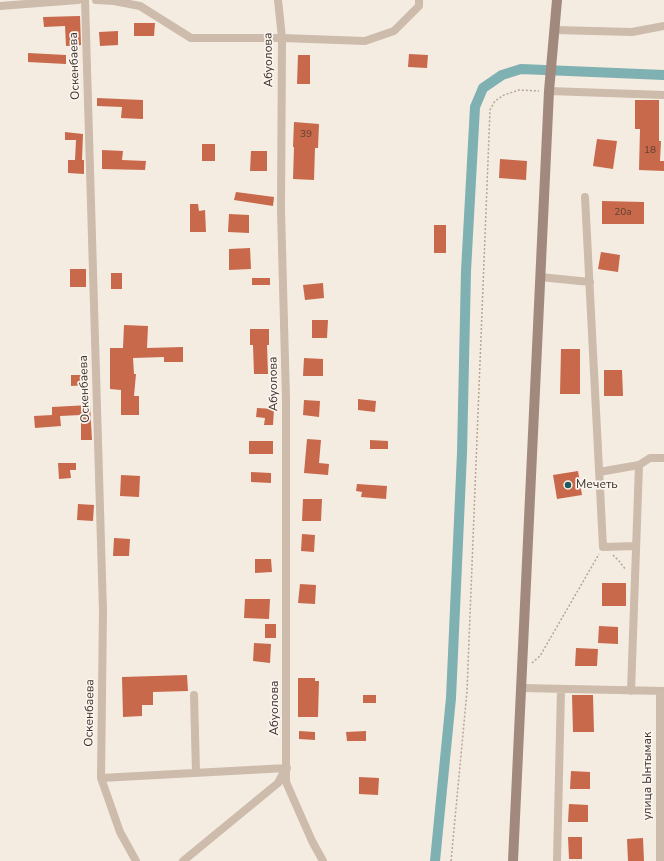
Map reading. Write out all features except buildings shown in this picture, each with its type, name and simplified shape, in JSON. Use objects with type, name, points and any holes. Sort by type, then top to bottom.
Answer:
[{"type":"main road","points":[[513,861],[549,81],[557,0]]},
{"type":"street","points":[[0,6],[78,0]]},
{"type":"street","name":"Оскенбаева","points":[[85,0],[103,610],[101,778]]},
{"type":"street","points":[[96,0],[114,1],[140,6],[191,38],[282,38],[365,41],[394,31],[419,6],[419,0]]},
{"type":"street","name":"Абуолова","points":[[278,0],[282,38],[281,210],[286,400],[286,782],[312,841],[323,861]]},
{"type":"street","points":[[555,30],[632,32],[664,26]]},
{"type":"street","points":[[549,91],[664,95]]},
{"type":"street","points":[[585,198],[604,547],[636,546]]},
{"type":"street","points":[[540,277],[590,282]]},
{"type":"street","points":[[600,472],[639,465],[650,458],[664,458]]},
{"type":"street","points":[[631,691],[639,465]]},
{"type":"street","name":"улица Ынтымак","points":[[521,688],[662,691],[660,861]]},
{"type":"street","points":[[558,861],[561,689]]},
{"type":"street","points":[[194,695],[196,772]]},
{"type":"street","points":[[136,861],[120,832],[101,778],[287,768]]},
{"type":"street","points":[[183,861],[278,783],[287,768]]},
{"type":"path","points":[[452,861],[467,691],[490,110],[495,101],[504,95],[519,90],[549,91]]},
{"type":"path","points":[[522,671],[540,656],[604,547],[619,560],[635,582]]},
{"type":"waterway","points":[[435,861],[451,698],[462,453],[466,271],[475,107],[483,88],[502,75],[521,69],[664,75]]},
{"type":"place","name":"Мечеть","points":[[568,485]]}]
